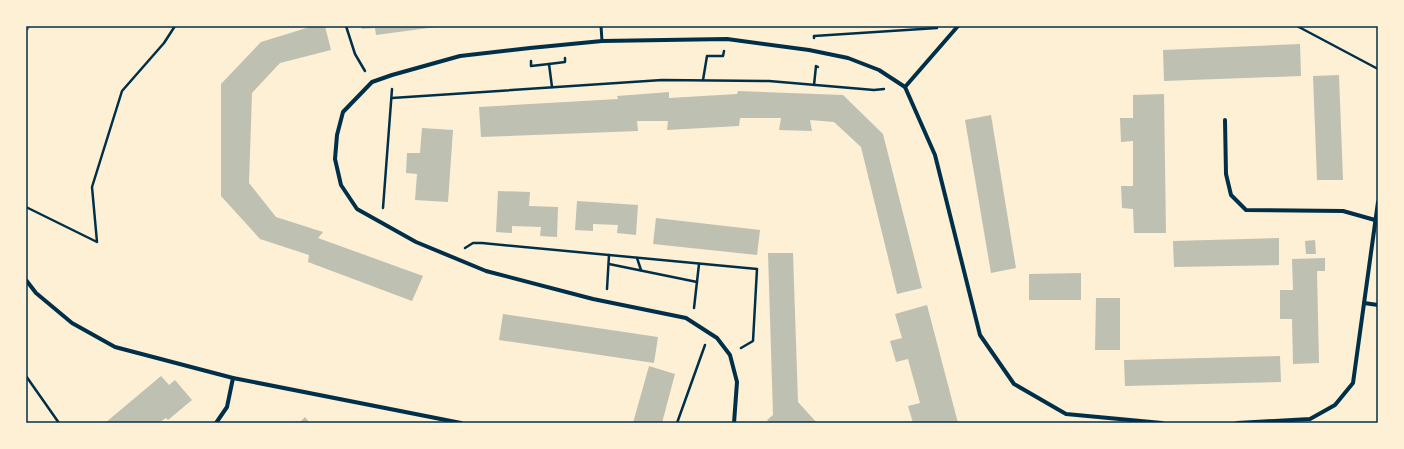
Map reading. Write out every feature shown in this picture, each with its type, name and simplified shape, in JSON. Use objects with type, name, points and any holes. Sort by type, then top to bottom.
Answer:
[{"type":"street","points":[[904,87],[956,31],[958,26]]},
{"type":"street","points":[[734,423],[737,382],[730,355],[717,338],[686,318],[606,302],[486,271],[416,242],[357,209],[341,185],[335,159],[337,135],[343,112],[372,82],[392,75],[460,56],[530,48],[602,41],[727,39],[809,50],[848,58],[879,70],[904,87],[935,155],[980,335],[1014,384],[1066,414],[1162,423]]},
{"type":"street","points":[[1225,120],[1228,181],[1231,195],[1246,210],[1343,210],[1375,220]]},
{"type":"street","points":[[1237,423],[1310,419],[1335,405],[1353,383],[1378,202]]},
{"type":"street","points":[[26,280],[36,293],[72,323],[115,347],[233,378],[461,423]]},
{"type":"street","points":[[1364,303],[1378,305]]},
{"type":"street","points":[[216,423],[227,407],[233,378]]},
{"type":"lane","points":[[601,26],[602,41]]},
{"type":"path","points":[[26,207],[97,242],[92,186],[122,91],[164,43],[176,26]]},
{"type":"path","points":[[346,26],[355,54],[372,82]]},
{"type":"path","points":[[1297,26],[1378,69]]},
{"type":"path","points":[[809,50],[814,36],[940,28],[956,31]]},
{"type":"path","points":[[702,80],[707,56],[723,56],[727,39]]},
{"type":"path","points":[[530,48],[531,66],[549,64],[552,87]]},
{"type":"path","points":[[814,85],[816,66],[829,68],[832,54]]},
{"type":"path","points":[[382,222],[392,98],[392,75]]},
{"type":"path","points":[[392,98],[662,80],[769,81],[874,90],[904,87]]},
{"type":"path","points":[[451,257],[473,243],[757,269],[753,341],[730,355]]},
{"type":"path","points":[[606,302],[609,255]]},
{"type":"path","points":[[637,258],[641,270]]},
{"type":"path","points":[[609,264],[697,282]]},
{"type":"path","points":[[693,322],[699,264]]},
{"type":"path","points":[[677,423],[709,333]]},
{"type":"path","points":[[26,376],[59,423]]},
{"type":"building","points":[[313,26],[325,26],[331,50],[280,63],[252,93],[249,183],[276,217],[323,232],[318,238],[423,276],[412,301],[308,262],[309,255],[260,239],[221,196],[221,84],[261,42]]},
{"type":"building","points":[[361,26],[436,27],[376,35],[375,28],[362,29]]},
{"type":"building","points":[[1300,44],[1301,76],[1164,81],[1163,50]]},
{"type":"building","points":[[1339,75],[1343,180],[1317,180],[1313,76]]},
{"type":"building","points":[[738,91],[843,95],[883,134],[922,288],[897,294],[861,147],[834,122],[810,120],[812,131],[779,130],[781,118],[740,118],[739,126],[667,130],[668,121],[637,121],[638,131],[481,137],[479,107],[618,99],[617,96],[669,92],[669,98],[737,94]]},
{"type":"building","points":[[1164,94],[1166,233],[1134,233],[1133,209],[1122,208],[1121,186],[1133,186],[1133,141],[1121,142],[1120,118],[1133,118],[1133,95]]},
{"type":"building","points":[[991,115],[1016,268],[991,273],[965,120]]},
{"type":"building","points":[[422,128],[453,130],[448,202],[415,200],[417,174],[406,173],[407,153],[420,153]]},
{"type":"building","points":[[498,191],[530,192],[529,206],[558,207],[557,237],[540,236],[541,227],[512,226],[512,233],[496,232]]},
{"type":"building","points":[[577,201],[638,205],[636,235],[617,233],[618,225],[593,224],[593,231],[575,230]]},
{"type":"building","points":[[656,218],[760,230],[757,255],[653,244]]},
{"type":"building","points":[[1279,238],[1279,265],[1174,267],[1173,241]]},
{"type":"building","points":[[1315,240],[1316,254],[1306,254],[1305,241]]},
{"type":"building","points":[[768,253],[793,253],[798,402],[817,423],[770,423],[767,420],[773,415]]},
{"type":"building","points":[[1325,258],[1325,271],[1317,271],[1319,363],[1293,364],[1292,319],[1280,319],[1280,290],[1293,290],[1292,259]]},
{"type":"building","points":[[1081,273],[1081,300],[1029,300],[1029,274]]},
{"type":"building","points":[[1096,298],[1120,298],[1120,350],[1095,350]]},
{"type":"building","points":[[927,305],[958,423],[913,423],[908,406],[920,403],[908,359],[896,362],[890,341],[902,338],[895,314]]},
{"type":"building","points":[[503,314],[658,337],[654,363],[499,340]]},
{"type":"building","points":[[1280,356],[1281,382],[1125,386],[1124,360]]},
{"type":"building","points":[[649,366],[675,374],[662,423],[633,423]]},
{"type":"building","points":[[161,376],[169,385],[175,380],[192,400],[168,420],[166,418],[159,423],[105,423]]},
{"type":"building","points":[[305,417],[310,423],[299,423]]}]
